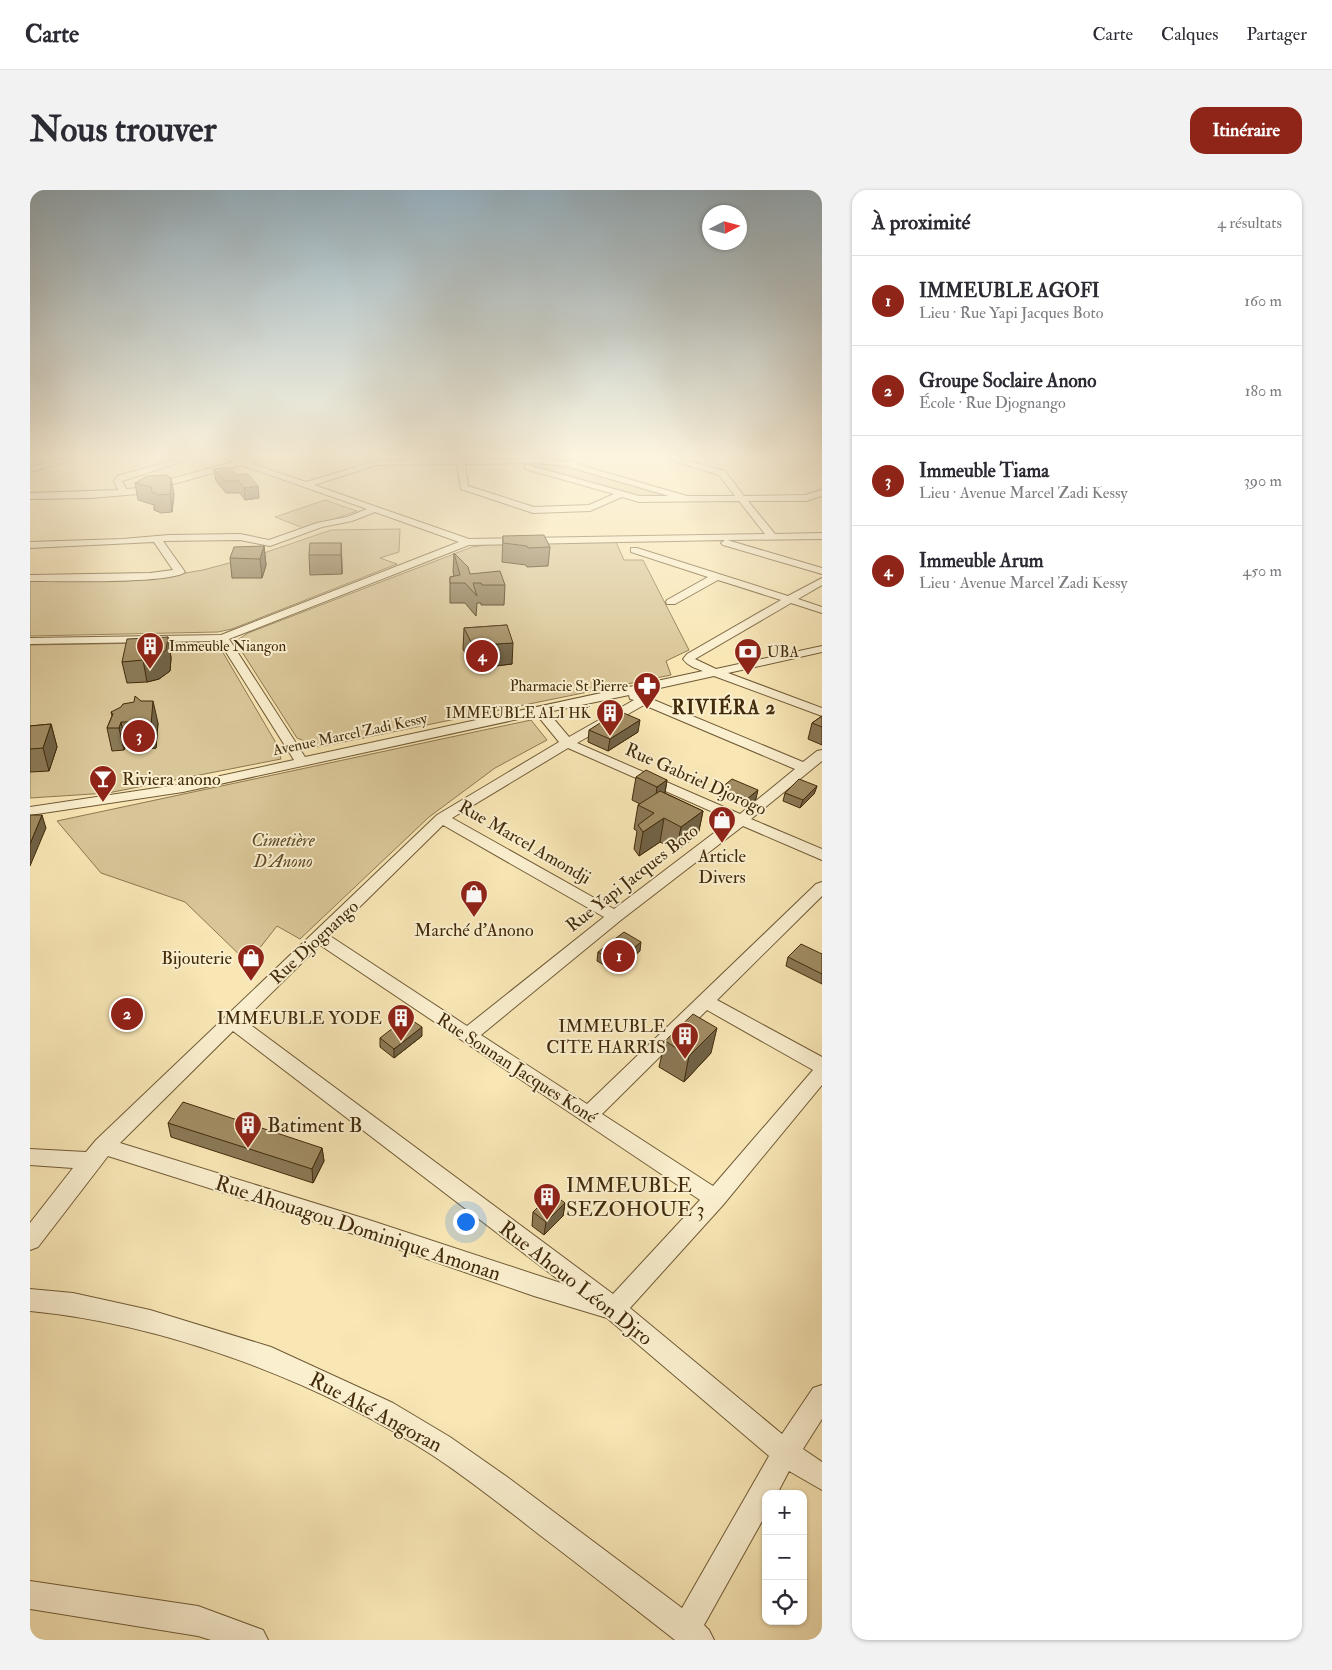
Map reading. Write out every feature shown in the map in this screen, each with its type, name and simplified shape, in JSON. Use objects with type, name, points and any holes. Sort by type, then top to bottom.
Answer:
[{"type":"street","points":[[30,544],[108,543],[157,539],[240,537],[270,543],[320,525],[336,522]]},
{"type":"street","points":[[411,522],[468,542]]},
{"type":"street","points":[[761,522],[772,537]]},
{"type":"street","points":[[30,641],[222,638],[468,542],[822,536]]},
{"type":"street","points":[[711,538],[822,571]]},
{"type":"street","points":[[30,578],[150,576],[180,572],[157,539]]},
{"type":"street","points":[[634,550],[822,610]]},
{"type":"street","points":[[671,602],[716,577]]},
{"type":"street","points":[[822,581],[691,656],[689,659],[692,663],[714,672],[822,712]]},
{"type":"street","points":[[222,638],[301,761]]},
{"type":"street","name":"Avenue Marcel Zadi Kessy","points":[[30,811],[183,788],[822,650]]},
{"type":"street","points":[[626,692],[805,768]]},
{"type":"street","name":"Rue Djognango","points":[[30,1240],[97,1153],[231,1020],[320,937],[442,818],[567,743],[644,700]]},
{"type":"street","name":"Rue Gabriel Djorogo","points":[[540,710],[567,743],[822,855]]},
{"type":"street","name":"Rue Yapi Jacques Boto","points":[[468,1035],[615,916],[742,820],[822,754]]},
{"type":"street","name":"Rue Marcel Amondji","points":[[442,818],[615,916]]},
{"type":"street","points":[[588,1115],[822,887]]},
{"type":"street","name":"Rue Sounan Jacques Koné","points":[[320,937],[715,1199]]},
{"type":"street","points":[[705,1001],[822,1066]]},
{"type":"street","name":"Rue Ahouo Léon Djro","points":[[231,1020],[614,1309],[785,1453],[822,1477]]},
{"type":"street","points":[[614,1309],[715,1199],[822,1072]]},
{"type":"street","name":"Rue Ahouagou Dominique Amonan","points":[[30,1157],[97,1153],[318,1213],[559,1295],[614,1309]]},
{"type":"street","name":"Rue Aké Angoran","points":[[30,1300],[73,1304],[150,1321],[271,1359],[384,1412],[441,1446],[501,1488],[693,1635]]},
{"type":"street","points":[[693,1635],[785,1453],[822,1397]]},
{"type":"street","points":[[30,1595],[198,1621],[253,1640]]},
{"type":"green space","points":[[287,522],[327,522],[306,529]]},
{"type":"green space","points":[[400,529],[399,552],[380,558],[397,564],[232,629],[218,632],[30,636],[30,581],[168,576],[203,570],[255,556],[331,530]]},
{"type":"green space","points":[[616,542],[624,560],[643,560],[689,650],[666,661],[671,675],[319,747],[297,738],[237,644],[239,639],[248,633],[472,547],[492,544]]},
{"type":"green space","points":[[212,642],[218,644],[276,743],[281,759],[108,793],[30,798],[30,645]]},
{"type":"green space","name":"Cimetière D'Anono","points":[[531,720],[547,740],[495,768],[429,817],[300,939],[277,926],[248,963],[185,902],[101,873],[57,821]]},
{"type":"building","points":[[544,535],[550,547],[528,548],[527,546],[503,543],[503,536]]},
{"type":"building","points":[[310,543],[341,543],[341,555],[309,555]]},
{"type":"building","points":[[264,546],[260,559],[230,558],[234,547]]},
{"type":"building","points":[[454,553],[468,567],[470,574],[500,571],[505,585],[473,583],[477,596],[465,583],[450,583],[450,577],[460,575]]},
{"type":"building","points":[[507,625],[513,643],[471,642],[464,628]]},
{"type":"building","points":[[168,637],[166,650],[156,657],[122,662],[127,639]]},
{"type":"building","points":[[135,696],[141,701],[153,701],[151,725],[141,726],[141,722],[121,722],[119,728],[107,728],[113,714],[111,712],[123,704],[134,702]]},
{"type":"building","points":[[619,711],[640,720],[610,739],[589,730]]},
{"type":"building","points":[[822,716],[822,727],[812,723]]},
{"type":"building","points":[[51,724],[43,748],[30,749],[30,726]]},
{"type":"building","points":[[646,770],[667,780],[657,787],[636,777]]},
{"type":"building","points":[[732,779],[758,790],[747,799],[721,788]]},
{"type":"building","points":[[799,779],[817,786],[803,800],[785,793]]},
{"type":"building","points":[[660,791],[703,811],[681,827],[664,818],[643,832],[638,825],[654,813],[638,805]]},
{"type":"building","points":[[30,815],[42,815],[30,844]]},
{"type":"building","points":[[624,932],[641,942],[616,963],[598,952]]},
{"type":"building","points":[[801,944],[822,954],[822,974],[788,957]]},
{"type":"building","points":[[693,1014],[717,1028],[689,1056],[665,1041]]},
{"type":"building","points":[[407,1017],[422,1027],[394,1049],[380,1038]]},
{"type":"building","points":[[183,1102],[322,1148],[312,1169],[168,1123]]},
{"type":"building","points":[[552,1193],[565,1203],[546,1222],[533,1212]]},
{"type":"place","name":"Immeuble Arum","points":[[482,656]]},
{"type":"place","name":"Immeuble Niangon","points":[[150,670]]},
{"type":"place","name":"UBA","points":[[748,676]]},
{"type":"place","name":"Pharmacie St Pierre","points":[[647,710]]},
{"type":"place","name":"Immeuble Tiama","points":[[139,736]]},
{"type":"place","name":"IMMEUBLE ALI HK","points":[[610,737]]},
{"type":"place","name":"Riviera anono","points":[[103,803]]},
{"type":"place","name":"Article Divers","points":[[722,844]]},
{"type":"place","name":"Marché d'Anono","points":[[474,918]]},
{"type":"place","name":"IMMEUBLE AGOFI","points":[[619,956]]},
{"type":"place","name":"Bijouterie","points":[[251,982]]},
{"type":"place","name":"Groupe Soclaire Anono","points":[[127,1014]]},
{"type":"place","name":"IMMEUBLE YODE","points":[[401,1042]]},
{"type":"place","name":"IMMEUBLE CITE HARRIS","points":[[685,1060]]},
{"type":"place","name":"Batiment B","points":[[248,1149]]},
{"type":"place","name":"IMMEUBLE SEZOHOUE 3","points":[[547,1221]]},
{"type":"district","name":"RIVIÉRA 2","points":[[724,707]]}]
